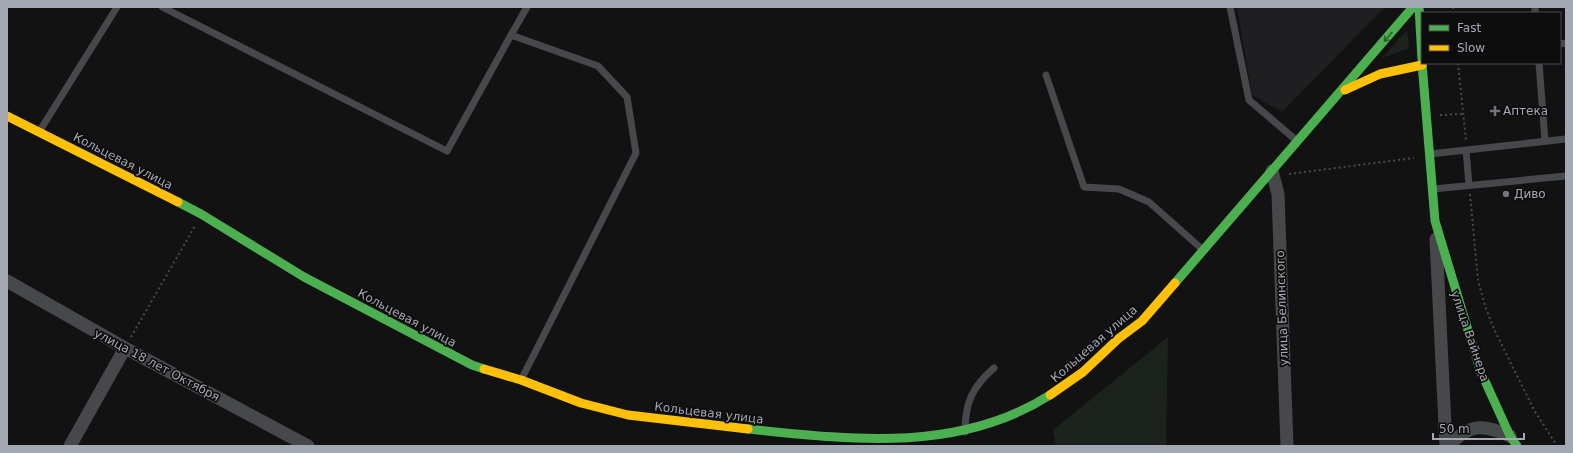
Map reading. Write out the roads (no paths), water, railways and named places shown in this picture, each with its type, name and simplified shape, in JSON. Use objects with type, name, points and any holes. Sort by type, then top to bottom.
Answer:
[{"type":"street","name":"Кольцевая улица","points":[[7,116],[201,214],[304,277],[472,365],[521,380],[540,389],[604,409],[684,422],[843,440],[887,443],[928,440],[965,433],[1003,421],[1026,410],[1057,392],[1083,372],[1118,339],[1142,320],[1413,7]]},
{"type":"street","name":"улица Вайнера","points":[[1419,7],[1421,44]]},
{"type":"street","name":"Кольцевая улица","points":[[1339,93],[1380,74],[1421,62]]},
{"type":"street","name":"улица Вайнера","points":[[1422,64],[1435,221],[1446,446]]},
{"type":"street","name":"улица Белинского","points":[[1272,171],[1278,194],[1287,446]]},
{"type":"street","name":"улица Вайнера","points":[[1435,221],[1480,370],[1513,441]]},
{"type":"street","name":"улица 18 лет Октября","points":[[7,281],[124,348],[308,446]]},
{"type":"street","points":[[70,446],[124,348]]},
{"type":"street","points":[[1449,446],[1458,436],[1477,427],[1492,428],[1513,441]]},
{"type":"lane","points":[[38,132],[117,7]]},
{"type":"lane","points":[[162,7],[447,151],[527,7]]},
{"type":"lane","points":[[1230,7],[1249,100],[1297,141]]},
{"type":"lane","points":[[512,35],[598,66],[627,97],[636,153],[521,380]]},
{"type":"lane","points":[[1538,64],[1545,141]]},
{"type":"lane","points":[[1046,75],[1084,187],[1119,189],[1149,202],[1203,250]]},
{"type":"lane","points":[[1430,154],[1566,139]]},
{"type":"lane","points":[[1466,150],[1470,185]]},
{"type":"lane","points":[[1432,189],[1566,176]]},
{"type":"lane","points":[[965,433],[965,419],[971,395],[982,380],[994,368]]},
{"type":"place","name":"Аптека","points":[[1495,111]]},
{"type":"place","name":"Диво","points":[[1506,194]]}]
